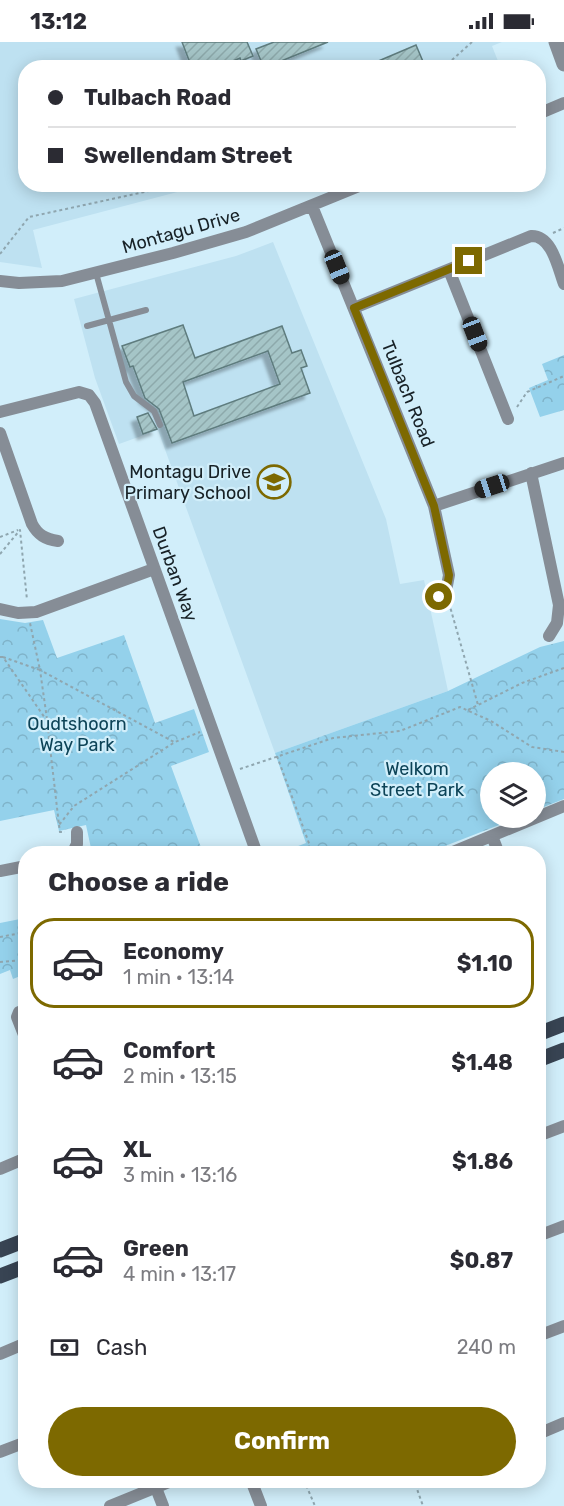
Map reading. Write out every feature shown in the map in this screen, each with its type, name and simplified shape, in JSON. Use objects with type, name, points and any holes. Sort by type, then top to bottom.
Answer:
[{"type":"main road","points":[[546,1031],[564,1024]]},
{"type":"main road","points":[[546,1057],[564,1050]]},
{"type":"main road","points":[[0,1250],[18,1243]]},
{"type":"main road","points":[[0,1276],[18,1269]]},
{"type":"street","points":[[556,42],[564,64]]},
{"type":"street","points":[[546,111],[564,103]]},
{"type":"street","name":"Montagu Drive","points":[[0,281],[41,283],[96,273],[246,232],[345,192]]},
{"type":"street","name":"Tulbach Road","points":[[312,206],[434,506],[449,575],[448,585],[442,594]]},
{"type":"street","points":[[354,308],[528,237],[539,236],[546,242],[564,284]]},
{"type":"street","points":[[449,270],[508,419]]},
{"type":"street","name":"Durban Way","points":[[0,412],[70,393],[84,392],[95,403],[254,846]]},
{"type":"street","points":[[0,433],[36,532],[43,537],[58,541]]},
{"type":"street","points":[[434,506],[564,463]]},
{"type":"street","points":[[531,473],[559,605],[557,623],[549,636]]},
{"type":"street","points":[[0,609],[29,613],[49,608],[154,568]]},
{"type":"street","points":[[468,846],[564,806]]},
{"type":"street","points":[[76,846],[77,832]]},
{"type":"street","points":[[492,836],[496,846]]},
{"type":"street","points":[[0,871],[18,868]]},
{"type":"street","points":[[546,1133],[564,1126]]},
{"type":"street","points":[[0,1169],[18,1161]]},
{"type":"street","points":[[546,1233],[564,1226]]},
{"type":"street","points":[[546,1333],[564,1326]]},
{"type":"street","points":[[0,1354],[18,1346]]},
{"type":"street","points":[[546,1431],[564,1424]]},
{"type":"street","points":[[0,1452],[18,1445]]},
{"type":"street","points":[[110,1506],[156,1488],[163,1506]]},
{"type":"street","points":[[254,1488],[261,1506]]},
{"type":"lane","points":[[96,273],[130,391],[154,411],[160,425]]},
{"type":"lane","points":[[87,326],[146,309]]},
{"type":"path","points":[[452,60],[472,42]]},
{"type":"path","points":[[0,254],[29,218],[145,192]]},
{"type":"path","points":[[508,419],[527,392],[564,376]]},
{"type":"path","points":[[0,537],[32,524]]},
{"type":"path","points":[[0,554],[20,530]]},
{"type":"path","points":[[20,530],[29,613],[40,670],[59,825],[74,806],[175,742],[211,728]]},
{"type":"path","points":[[442,594],[478,705]]},
{"type":"path","points":[[1,657],[40,670],[175,742]]},
{"type":"path","points":[[1,657],[47,721]]},
{"type":"path","points":[[468,710],[522,683],[564,668]]},
{"type":"path","points":[[228,773],[333,738],[400,731],[460,707],[491,721],[532,747],[564,752]]},
{"type":"path","points":[[277,756],[310,846]]},
{"type":"path","points":[[0,937],[18,934]]},
{"type":"path","points":[[0,962],[18,961]]},
{"type":"path","points":[[307,1488],[315,1506]]},
{"type":"path","points":[[418,1488],[423,1506]]},
{"type":"shaded area","points":[[0,42],[502,42],[492,46],[498,60],[18,60],[18,192],[177,192],[33,230],[42,268],[0,262]]},
{"type":"shaded area","name":"Montagu Drive Primary School","points":[[273,242],[386,519],[400,584],[424,580],[448,691],[275,753],[158,430],[119,444],[95,378],[74,299],[236,256]]},
{"type":"green space","points":[[564,355],[564,410],[540,417],[529,388],[548,380],[542,364]]},
{"type":"green space","name":"Oudtshoorn Way Park","points":[[0,619],[25,623],[43,620],[57,658],[124,635],[155,723],[194,709],[209,752],[171,766],[200,846],[90,846],[86,825],[59,831],[54,810],[0,821]]},
{"type":"green space","name":"Welkom Street Park","points":[[564,641],[564,799],[546,806],[546,762],[480,762],[480,828],[491,828],[445,846],[298,846],[306,843],[275,753],[448,691],[540,647]]},
{"type":"green space","points":[[18,919],[18,977],[13,979],[10,970],[0,974],[0,923]]},
{"type":"building","points":[[182,42],[247,42],[253,56],[243,60],[240,58],[235,60],[189,60]]},
{"type":"building","points":[[274,42],[328,42],[284,60],[261,60],[256,49]]},
{"type":"building","points":[[416,45],[422,60],[381,60]]},
{"type":"building","points":[[183,325],[195,358],[282,326],[292,353],[301,350],[307,366],[301,368],[310,393],[172,443],[159,409],[145,398],[133,366],[130,367],[122,346]],"holes":[[[268,351],[280,384],[194,416],[183,382]]]},
{"type":"building","points":[[148,413],[157,429],[143,434],[137,417]]},
{"type":"place","name":"Montagu Drive Primary School","points":[[274,482]]},
{"type":"route","points":[[439,597],[446,591],[449,575],[434,506],[354,308],[469,261]]}]
